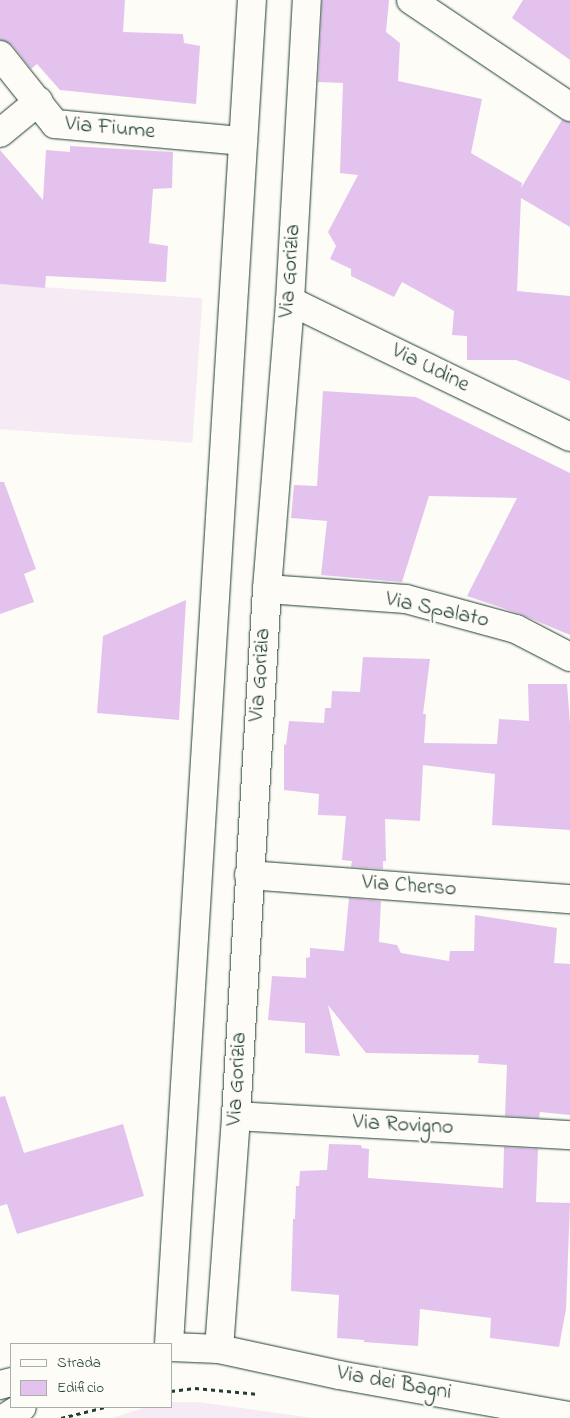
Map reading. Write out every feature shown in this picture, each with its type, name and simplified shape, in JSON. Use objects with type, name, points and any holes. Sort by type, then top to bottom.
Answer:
[{"type":"street","points":[[170,1343],[252,0]]},
{"type":"street","name":"Via Gorizia","points":[[219,1350],[236,1116],[248,874],[266,589],[290,301],[306,0]]},
{"type":"street","points":[[411,0],[570,107]]},
{"type":"street","points":[[0,55],[39,101]]},
{"type":"street","name":"Via Fiume","points":[[0,133],[39,101],[55,124],[243,141]]},
{"type":"street","name":"Via Udine","points":[[290,301],[570,437]]},
{"type":"street","name":"Via Spalato","points":[[266,589],[406,600],[516,629],[570,657]]},
{"type":"street","name":"Via Cherso","points":[[248,874],[570,899]]},
{"type":"street","name":"Via Rovigno","points":[[236,1116],[570,1135]]},
{"type":"street","name":"Via dei Bagni","points":[[172,1346],[219,1350],[330,1373],[570,1416]]},
{"type":"street","points":[[5,1418],[20,1408]]},
{"type":"path","points":[[172,1391],[195,1388]]},
{"type":"path","points":[[61,1418],[101,1408]]},
{"type":"shaded area","points":[[0,284],[203,298],[192,443],[0,429]]},
{"type":"shaded area","points":[[172,1402],[198,1402],[313,1418],[113,1418],[143,1408],[172,1408]]},
{"type":"building","points":[[0,0],[125,0],[123,32],[183,34],[184,43],[200,46],[196,104],[60,90],[37,64],[31,69],[12,45],[0,40]]},
{"type":"building","points":[[322,0],[389,0],[386,32],[400,43],[398,81],[482,99],[471,153],[522,183],[521,188],[562,120],[570,122],[570,227],[521,198],[517,291],[570,296],[570,381],[516,360],[467,360],[467,336],[452,335],[454,311],[402,282],[394,297],[351,276],[351,269],[330,259],[336,246],[328,232],[358,175],[340,173],[343,83],[318,82]]},
{"type":"building","points":[[523,0],[570,0],[570,60],[512,18]]},
{"type":"building","points":[[70,146],[173,152],[172,188],[153,189],[149,243],[168,246],[166,282],[46,276],[45,288],[0,284],[0,150],[43,200],[46,150],[70,152]]},
{"type":"building","points":[[323,391],[416,397],[570,473],[570,635],[520,614],[467,596],[517,498],[429,496],[402,582],[321,575],[327,521],[291,518],[294,485],[317,486]]},
{"type":"building","points":[[0,482],[4,482],[36,569],[24,574],[34,602],[0,614]]},
{"type":"building","points":[[186,600],[179,720],[97,713],[103,636]]},
{"type":"building","points":[[363,657],[430,659],[423,714],[426,714],[424,743],[497,744],[499,719],[529,721],[528,684],[567,684],[570,724],[570,830],[492,825],[495,774],[423,765],[420,821],[385,819],[386,861],[383,861],[383,869],[351,867],[352,861],[342,860],[346,816],[318,815],[319,794],[284,790],[284,744],[286,745],[289,721],[324,723],[325,708],[331,708],[332,691],[360,692]]},
{"type":"building","points":[[349,898],[381,901],[379,942],[397,945],[401,953],[449,961],[450,951],[474,951],[475,915],[557,928],[554,963],[570,964],[570,1115],[540,1112],[539,1118],[505,1116],[507,1065],[478,1063],[479,1055],[366,1053],[328,1005],[340,1056],[305,1053],[305,1023],[268,1020],[272,976],[306,978],[306,958],[310,957],[310,948],[344,951]]},
{"type":"building","points":[[5,1096],[24,1153],[123,1124],[144,1196],[17,1234],[7,1204],[0,1206],[0,1097]]},
{"type":"building","points":[[329,1144],[361,1145],[362,1148],[369,1149],[368,1178],[503,1188],[504,1147],[538,1149],[536,1202],[570,1203],[566,1309],[559,1347],[490,1338],[491,1318],[420,1309],[418,1346],[337,1338],[339,1295],[291,1291],[296,1186],[299,1186],[300,1171],[327,1170]]}]
